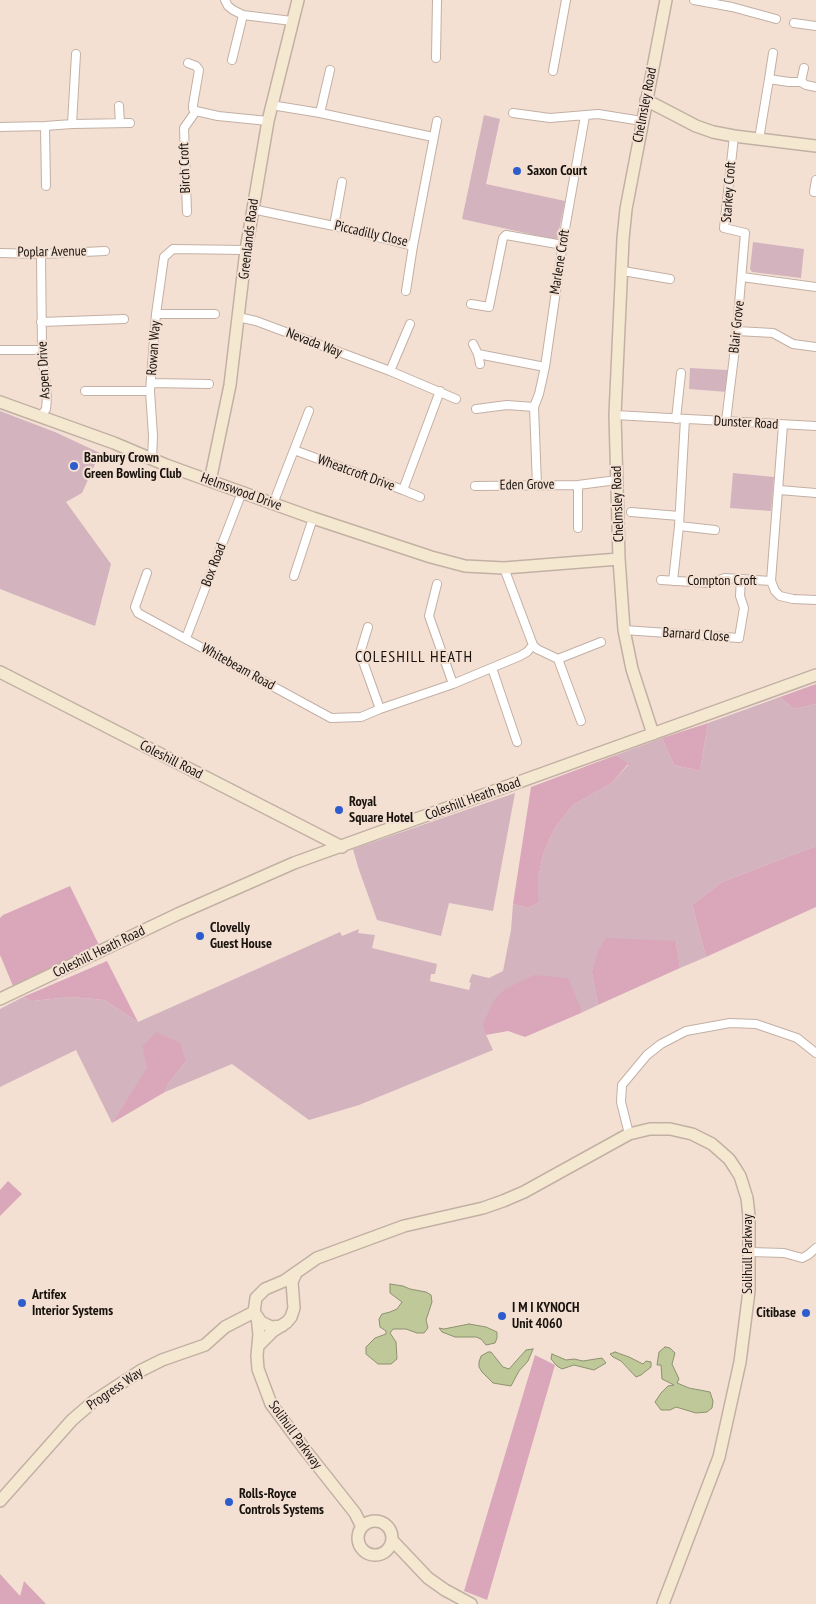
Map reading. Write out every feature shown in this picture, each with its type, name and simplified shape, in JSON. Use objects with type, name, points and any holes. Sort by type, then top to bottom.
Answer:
[{"type":"street","points":[[225,0],[228,6],[243,15],[292,21]]},
{"type":"street","name":"Greenlands Road","points":[[210,481],[230,385],[246,250],[268,121],[298,0]]},
{"type":"street","points":[[436,58],[438,0]]},
{"type":"street","points":[[553,71],[566,0]]},
{"type":"street","name":"Chelmsley Road","points":[[654,734],[632,668],[624,630],[619,559],[615,415],[626,209],[666,0]]},
{"type":"street","points":[[694,0],[733,7],[776,19]]},
{"type":"street","points":[[232,60],[243,15]]},
{"type":"street","points":[[794,23],[816,25]]},
{"type":"street","points":[[759,139],[773,53]]},
{"type":"street","points":[[72,124],[76,54]]},
{"type":"street","points":[[188,63],[196,66],[199,70],[192,105],[193,109],[218,116],[268,121]]},
{"type":"street","points":[[801,82],[804,68]]},
{"type":"street","points":[[320,113],[330,70]]},
{"type":"street","points":[[769,78],[801,82],[816,87]]},
{"type":"street","points":[[646,100],[700,128],[734,136],[816,146]]},
{"type":"street","points":[[271,105],[320,113],[433,137]]},
{"type":"street","points":[[119,106],[120,123]]},
{"type":"street","name":"Birch Croft","points":[[187,212],[184,128],[196,111]]},
{"type":"street","points":[[513,113],[550,118],[598,114],[642,121]]},
{"type":"street","name":"Marlene Croft","points":[[537,485],[534,407],[545,367],[585,116]]},
{"type":"street","name":"Piccadilly Close","points":[[252,209],[334,226],[413,246],[437,121]]},
{"type":"street","points":[[0,127],[130,123]]},
{"type":"street","points":[[45,126],[46,186]]},
{"type":"street","name":"Starkey Croft","points":[[734,136],[724,228],[745,233]]},
{"type":"street","points":[[814,192],[816,180]]},
{"type":"street","points":[[334,226],[342,182]]},
{"type":"street","name":"Blair Grove","points":[[726,421],[737,331],[745,233]]},
{"type":"street","points":[[471,304],[493,307],[503,238],[506,235],[563,245]]},
{"type":"street","points":[[406,291],[413,246]]},
{"type":"street","name":"Rowan Way","points":[[152,460],[151,387],[156,314],[164,257],[173,250],[246,250]]},
{"type":"street","name":"Poplar Avenue","points":[[0,253],[40,254],[105,251]]},
{"type":"street","name":"Aspen Drive","points":[[40,254],[42,350],[47,398],[46,409],[40,416]]},
{"type":"street","points":[[623,271],[670,279]]},
{"type":"street","points":[[742,277],[816,287]]},
{"type":"street","name":"Rowan Way","points":[[156,314],[215,314]]},
{"type":"street","name":"Nevada Way","points":[[238,317],[256,321],[390,371],[456,399]]},
{"type":"street","name":"Aspen Drive","points":[[42,322],[124,319]]},
{"type":"street","points":[[390,371],[410,324]]},
{"type":"street","points":[[737,331],[773,333],[793,344],[816,347]]},
{"type":"street","points":[[472,344],[478,354],[480,364]]},
{"type":"street","points":[[0,350],[42,350]]},
{"type":"street","points":[[478,354],[545,367]]},
{"type":"street","points":[[676,419],[682,373]]},
{"type":"street","name":"Rowan Way","points":[[85,391],[209,384]]},
{"type":"street","name":"Wheatcroft Drive","points":[[294,450],[403,490],[440,391]]},
{"type":"street","name":"Helmswood Drive","points":[[0,402],[114,443],[152,460],[356,534],[465,566],[504,568],[619,559]]},
{"type":"street","points":[[476,409],[507,405],[534,407]]},
{"type":"street","points":[[272,504],[309,411]]},
{"type":"street","name":"Dunster Road","points":[[615,415],[816,426]]},
{"type":"street","name":"Compton Croft","points":[[673,580],[679,526],[685,419]]},
{"type":"street","points":[[783,425],[771,581],[775,591],[780,596],[793,599],[816,600]]},
{"type":"street","name":"Eden Grove","points":[[475,486],[578,485],[617,480]]},
{"type":"street","points":[[578,485],[578,528]]},
{"type":"street","points":[[403,490],[420,497]]},
{"type":"street","points":[[779,490],[816,493]]},
{"type":"street","name":"Box Road","points":[[186,638],[242,492]]},
{"type":"street","points":[[631,512],[679,516]]},
{"type":"street","points":[[294,576],[313,518]]},
{"type":"street","points":[[679,526],[715,530]]},
{"type":"street","points":[[504,568],[533,645],[537,649],[558,659],[582,721]]},
{"type":"street","name":"Whitebeam Road","points":[[147,573],[135,607],[137,611],[331,718],[361,717],[453,684],[527,652],[533,645]]},
{"type":"street","name":"Compton Croft","points":[[662,580],[709,583],[725,578],[771,581]]},
{"type":"street","name":"Barnard Close","points":[[624,630],[739,638],[744,608],[740,596],[741,579]]},
{"type":"street","points":[[437,584],[429,616],[453,684]]},
{"type":"street","points":[[368,627],[360,653],[380,709]]},
{"type":"street","points":[[558,659],[600,642]]},
{"type":"street","points":[[492,668],[517,742]]},
{"type":"street","name":"Coleshill Road","points":[[0,672],[342,847]]},
{"type":"street","name":"Coleshill Heath Road","points":[[0,999],[247,883],[294,863],[816,675]]},
{"type":"street","points":[[628,1134],[620,1102],[622,1085],[648,1055],[661,1044],[686,1031],[730,1023],[756,1024],[797,1038],[816,1053]]},
{"type":"street","name":"Solihull Parkway","points":[[274,1286],[317,1258],[342,1248],[404,1226],[483,1208],[524,1192],[628,1134],[659,1128],[683,1130],[703,1138],[720,1151],[735,1168],[744,1186],[749,1216],[749,1291],[745,1326],[740,1362],[728,1418],[712,1477],[663,1604]]},
{"type":"street","points":[[750,1252],[784,1253],[802,1258],[816,1248]]},
{"type":"street","points":[[258,1347],[272,1331],[282,1326],[291,1317],[294,1308],[292,1282],[296,1273]]},
{"type":"street","points":[[282,1326],[271,1327],[265,1325],[256,1314],[254,1304],[260,1293],[274,1286],[284,1289],[293,1301]]},
{"type":"street","name":"Solihull Parkway","points":[[256,1314],[260,1334],[258,1369],[271,1404],[365,1524]]},
{"type":"street","name":"Progress Way","points":[[0,1501],[72,1420],[94,1401],[140,1371],[162,1360],[205,1345],[224,1327],[256,1314]]},
{"type":"street","points":[[377,1520],[386,1525],[391,1531],[392,1540],[389,1548],[384,1552],[374,1555],[363,1550],[358,1541],[358,1535],[365,1524],[377,1520]]},
{"type":"street","points":[[392,1540],[428,1578],[471,1604]]},
{"type":"street","points":[[384,1552],[404,1554]]},
{"type":"shaded area","points":[[484,115],[500,119],[486,184],[565,201],[557,240],[462,219]]},
{"type":"shaded area","points":[[753,242],[804,249],[801,278],[752,272],[750,269]]},
{"type":"shaded area","points":[[690,368],[728,370],[727,392],[689,389]]},
{"type":"shaded area","points":[[0,411],[55,432],[100,453],[82,493],[66,502],[111,564],[95,626],[0,589]]},
{"type":"shaded area","points":[[733,473],[774,477],[771,511],[730,508]]},
{"type":"shaded area","points":[[816,684],[816,704],[794,709],[780,697]]},
{"type":"shaded area","points":[[780,697],[794,709],[816,704],[816,846],[722,882],[692,905],[706,957],[680,968],[676,941],[592,973],[598,1005],[581,1013],[581,1009],[482,1026],[493,1050],[359,1105],[309,1120],[232,1064],[165,1092],[168,1084],[186,1061],[142,1047],[148,1068],[112,1123],[76,1050],[0,1087],[0,1009],[23,997],[32,1001],[71,997],[104,1000],[138,1022],[340,932],[342,936],[359,929],[358,933],[375,935],[372,948],[437,964],[435,974],[431,974],[430,981],[469,990],[472,974],[489,978],[503,971],[511,930],[513,904],[528,908],[538,903],[538,879],[543,855],[554,829],[573,805],[612,783],[628,765],[616,755],[662,738],[674,765],[700,771],[708,723]]},
{"type":"shaded area","points":[[708,723],[700,771],[674,765],[662,738]]},
{"type":"shaded area","points":[[616,755],[628,764],[612,783],[573,805],[554,829],[543,855],[538,879],[538,903],[528,908],[513,904],[531,787]]},
{"type":"shaded area","points":[[515,793],[493,911],[449,903],[441,936],[377,920],[353,849]]},
{"type":"shaded area","points":[[816,846],[816,907],[706,957],[692,905],[722,882]]},
{"type":"shaded area","points":[[70,886],[99,945],[13,986],[0,955],[0,918]]},
{"type":"shaded area","points":[[606,938],[676,941],[680,968],[598,1005],[592,973],[598,952]]},
{"type":"shaded area","points":[[107,961],[138,1022],[104,1000],[71,997],[32,1001],[23,997]]},
{"type":"shaded area","points":[[534,975],[568,978],[581,1013],[525,1037],[508,1031],[486,1035],[482,1026],[494,1000],[505,989]]},
{"type":"shaded area","points":[[156,1032],[180,1043],[186,1061],[168,1084],[165,1092],[112,1123],[147,1068],[142,1047]]},
{"type":"shaded area","points":[[8,1181],[22,1194],[0,1216],[0,1190]]},
{"type":"shaded area","points":[[390,1284],[426,1292],[431,1295],[432,1302],[426,1320],[428,1328],[424,1333],[417,1333],[406,1329],[393,1329],[390,1333],[396,1342],[397,1359],[391,1364],[378,1364],[366,1354],[366,1347],[375,1338],[386,1334],[386,1331],[380,1327],[379,1319],[382,1314],[397,1309],[402,1302],[390,1293]]},
{"type":"shaded area","points":[[469,1324],[486,1327],[497,1332],[495,1343],[486,1345],[481,1339],[476,1337],[455,1337],[442,1332],[439,1328],[444,1329]]},
{"type":"shaded area","points":[[665,1347],[670,1348],[675,1353],[672,1364],[679,1379],[677,1383],[689,1388],[710,1392],[713,1401],[712,1408],[707,1412],[696,1413],[676,1407],[670,1410],[661,1410],[655,1402],[668,1386],[674,1385],[662,1379],[661,1365],[657,1365],[659,1352]]},
{"type":"shaded area","points":[[533,1349],[528,1361],[519,1371],[511,1386],[493,1383],[479,1367],[481,1356],[491,1352],[503,1367],[509,1369],[526,1350]]},
{"type":"shaded area","points":[[615,1352],[643,1364],[646,1361],[651,1362],[651,1367],[636,1377],[621,1361],[610,1354]]},
{"type":"shaded area","points":[[552,1354],[566,1360],[583,1361],[602,1358],[606,1363],[594,1370],[574,1365],[562,1369],[551,1359]]},
{"type":"shaded area","points":[[535,1355],[555,1365],[487,1600],[464,1591]]},
{"type":"shaded area","points":[[0,1574],[20,1596],[24,1581],[46,1604],[0,1604]]},
{"type":"place","name":"Saxon Court","points":[[517,171]]},
{"type":"place","name":"Banbury Crown Green Bowling Club","points":[[74,466]]},
{"type":"place","name":"Royal Square Hotel","points":[[339,810]]},
{"type":"place","name":"Clovelly Guest House","points":[[200,936]]},
{"type":"place","name":"Artifex Interior Systems","points":[[22,1303]]},
{"type":"place","name":"Citibase","points":[[806,1313]]},
{"type":"place","name":"I M I KYNOCH Unit 4060","points":[[502,1316]]},
{"type":"place","name":"Rolls-Royce Controls Systems","points":[[229,1502]]},
{"type":"district","name":"COLESHILL HEATH","points":[[414,657]]}]
